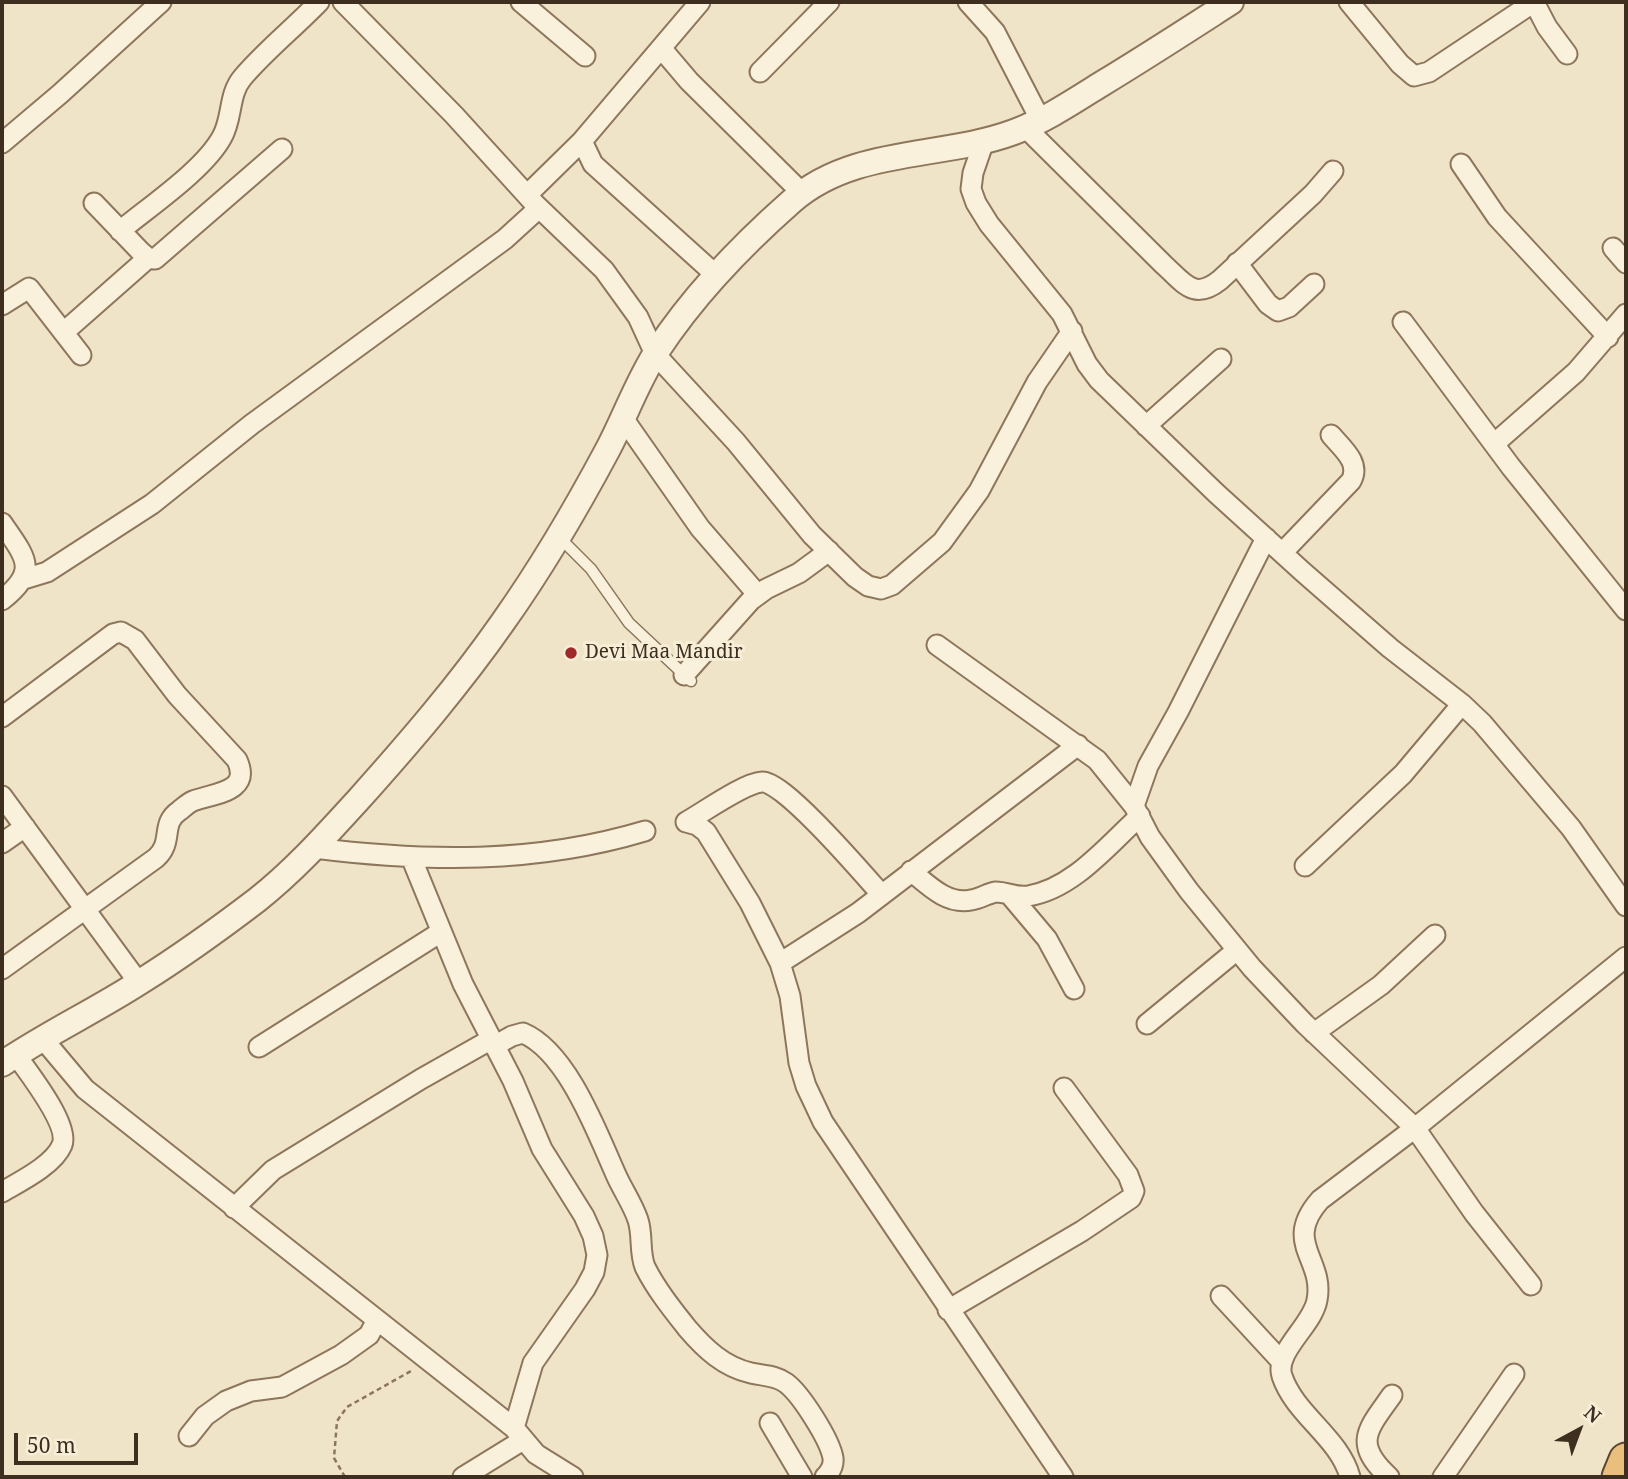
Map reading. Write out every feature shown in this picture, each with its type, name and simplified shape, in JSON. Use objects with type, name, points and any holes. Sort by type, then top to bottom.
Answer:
[{"type":"highway","points":[[1619,1477],[1626,1460]]},
{"type":"street","points":[[2,143],[161,2]]},
{"type":"street","points":[[120,231],[184,178],[216,145],[223,135],[234,94],[243,78],[319,2]]},
{"type":"street","points":[[521,2],[585,56]]},
{"type":"street","points":[[2,600],[24,579],[47,572],[152,504],[252,424],[505,239],[582,141],[700,2]]},
{"type":"street","points":[[760,72],[829,2]]},
{"type":"street","points":[[968,2],[995,32],[1033,124],[1188,287],[1198,291],[1210,288],[1313,194],[1333,171]]},
{"type":"street","points":[[2,1192],[50,1160],[62,1145],[64,1137],[51,1108],[9,1059],[139,983],[253,903],[314,848],[405,748],[457,686],[559,537],[655,354],[681,317],[773,218],[817,182],[836,173],[880,159],[984,141],[1033,124],[1231,2]]},
{"type":"street","points":[[1349,2],[1392,55],[1414,76],[1429,72],[1534,2],[1547,27],[1567,54]]},
{"type":"street","points":[[347,3],[533,202],[604,270],[638,317],[655,354],[736,442],[829,551],[868,586],[881,589],[892,585],[942,542],[979,491],[1037,382],[1072,331]]},
{"type":"street","points":[[661,48],[689,81],[802,193]]},
{"type":"street","points":[[582,141],[593,164],[717,276]]},
{"type":"street","points":[[984,141],[971,189],[976,203],[989,224],[1062,314],[1083,356],[1099,380],[1282,553],[1390,648],[1462,705],[1499,742],[1539,789],[1626,906]]},
{"type":"street","points":[[94,203],[148,258],[155,259],[282,149]]},
{"type":"street","points":[[1461,164],[1497,217],[1608,337]]},
{"type":"street","points":[[64,332],[148,258]]},
{"type":"street","points":[[1237,263],[1268,304],[1278,311],[1289,307],[1314,284]]},
{"type":"street","points":[[2,305],[29,288],[82,355]]},
{"type":"street","points":[[1494,444],[1576,372],[1626,314]]},
{"type":"street","points":[[1403,322],[1494,444],[1626,610]]},
{"type":"street","points":[[1146,426],[1221,359]]},
{"type":"street","points":[[623,418],[681,503],[758,595]]},
{"type":"street","points":[[1282,553],[1355,474],[1353,463],[1331,435]]},
{"type":"street","points":[[2,523],[22,557],[26,569],[24,579]]},
{"type":"street","points":[[911,871],[950,900],[962,902],[993,892],[1026,897],[1062,883],[1090,862],[1137,811],[1148,766],[1266,538]]},
{"type":"street","points":[[687,678],[731,621],[758,595],[799,573],[829,551]]},
{"type":"street","points":[[2,717],[113,634],[121,632],[135,640],[177,695],[237,760],[241,769],[240,777],[223,794],[193,801],[173,815],[169,821],[163,852],[2,969]]},
{"type":"street","points":[[937,645],[1097,760],[1137,811],[1150,837],[1181,880],[1237,950],[1314,1033],[1415,1128],[1474,1213],[1531,1285]]},
{"type":"street","points":[[1305,866],[1403,774],[1462,705]]},
{"type":"street","points":[[780,963],[840,925],[970,830],[1078,745]]},
{"type":"street","points":[[881,894],[804,811],[766,782],[757,782],[686,822],[697,825],[706,832],[768,934],[790,996],[799,1063],[814,1105],[948,1310],[1063,1477]]},
{"type":"street","points":[[2,796],[139,983]]},
{"type":"street","points":[[2,843],[24,827]]},
{"type":"street","points":[[314,848],[411,857],[508,857],[561,851],[645,831]]},
{"type":"street","points":[[411,857],[463,984],[513,1081],[542,1149],[584,1216],[593,1236],[597,1255],[594,1272],[586,1289],[533,1363],[519,1434],[463,1477]]},
{"type":"street","points":[[1010,895],[1047,939],[1074,989]]},
{"type":"street","points":[[258,1046],[441,932]]},
{"type":"street","points":[[1314,1033],[1381,985],[1435,935]]},
{"type":"street","points":[[1147,1024],[1237,950]]},
{"type":"street","points":[[1350,1477],[1340,1455],[1295,1400],[1280,1371],[1290,1346],[1312,1316],[1317,1300],[1317,1284],[1303,1237],[1304,1224],[1310,1211],[1320,1200],[1415,1128],[1626,957]]},
{"type":"street","points":[[234,1208],[273,1170],[492,1043],[523,1033],[537,1041],[560,1066],[589,1114],[633,1207],[640,1227],[643,1261],[659,1291],[698,1340],[719,1359],[740,1370],[779,1378],[800,1397],[828,1444],[833,1459],[832,1467],[825,1477]]},
{"type":"street","points":[[43,1039],[85,1089],[429,1360],[519,1434],[536,1454],[573,1477]]},
{"type":"street","points":[[948,1310],[1082,1231],[1131,1198],[1134,1191],[1128,1175],[1064,1088]]},
{"type":"street","points":[[1222,1296],[1282,1362]]},
{"type":"street","points":[[189,1436],[205,1416],[226,1401],[251,1391],[282,1387],[341,1355],[369,1335],[377,1320]]},
{"type":"street","points":[[1443,1477],[1514,1374]]},
{"type":"street","points":[[1389,1477],[1374,1460],[1366,1437],[1392,1395]]},
{"type":"street","points":[[770,1423],[802,1477]]},
{"type":"lane","points":[[559,537],[591,569],[629,623],[687,678]]},
{"type":"path","points":[[345,1477],[334,1458],[337,1420],[347,1407],[429,1360]]},
{"type":"place","name":"Devi Maa Mandir","points":[[571,653]]}]
